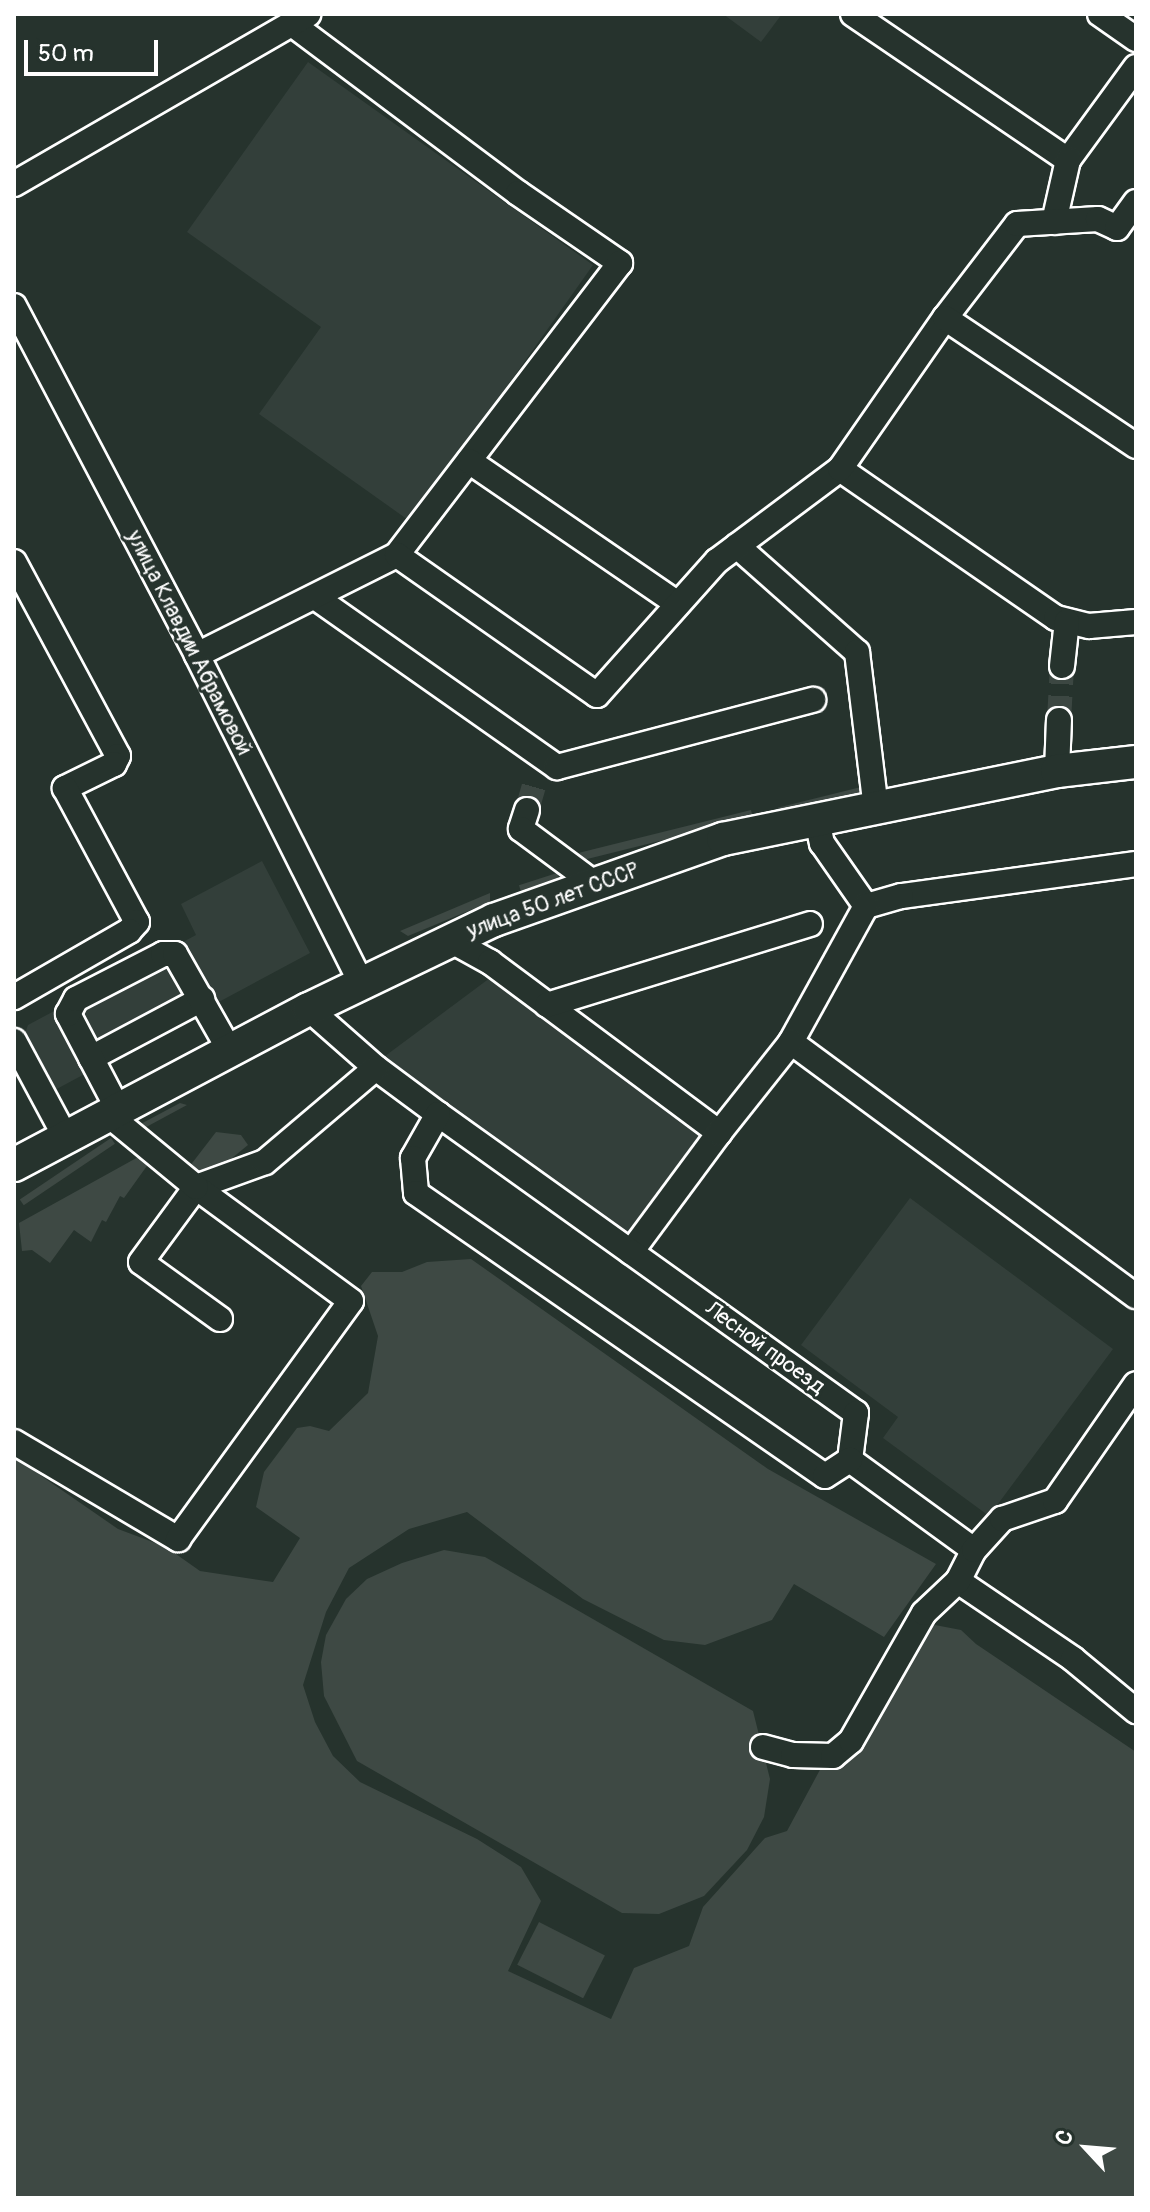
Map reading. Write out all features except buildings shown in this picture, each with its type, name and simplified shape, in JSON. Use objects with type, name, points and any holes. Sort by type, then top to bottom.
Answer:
[{"type":"main road","name":"улица 50 лет СССР","points":[[14,1165],[361,983],[450,940],[595,884],[723,839],[1057,771],[1136,762]]},
{"type":"street","points":[[853,14],[1068,160]]},
{"type":"street","points":[[1100,14],[1136,39]]},
{"type":"street","points":[[14,184],[300,19],[518,193],[620,263],[397,555],[197,655]]},
{"type":"street","points":[[1054,222],[1068,160],[1136,67]]},
{"type":"street","points":[[397,555],[597,695],[717,561],[840,469],[945,318],[1017,224],[1098,219],[1117,228],[1136,202]]},
{"type":"street","name":"улица Клавдии Абрамовой","points":[[14,306],[197,655],[361,983]]},
{"type":"street","points":[[945,318],[1136,446]]},
{"type":"street","points":[[469,461],[678,604]]},
{"type":"street","points":[[840,469],[1056,618],[1089,626],[1136,622]]},
{"type":"street","points":[[737,546],[857,652],[876,808]]},
{"type":"street","points":[[14,562],[118,756],[114,764],[65,788],[137,922],[129,931],[14,997]]},
{"type":"street","points":[[315,597],[540,766],[557,767],[813,700]]},
{"type":"street","points":[[1062,666],[1067,621]]},
{"type":"street","points":[[1057,771],[1059,720]]},
{"type":"street","points":[[527,810],[521,829],[595,884]]},
{"type":"street","points":[[817,820],[822,843],[866,906]]},
{"type":"street","points":[[631,1252],[791,1042],[866,906],[901,896],[1136,864]]},
{"type":"street","points":[[547,1005],[810,924]]},
{"type":"street","points":[[450,940],[490,962],[719,1133]]},
{"type":"street","points":[[14,1442],[178,1539],[351,1301],[196,1187],[114,1113],[68,1014],[76,999],[163,954],[175,954],[230,1051]]},
{"type":"street","points":[[91,1058],[202,999]]},
{"type":"street","name":"Лесной проезд","points":[[309,1009],[376,1068],[438,1114],[856,1413],[850,1460]]},
{"type":"street","points":[[14,1041],[66,1138]]},
{"type":"street","points":[[791,1042],[1136,1296]]},
{"type":"street","points":[[220,1319],[141,1262],[196,1187],[265,1162],[376,1068]]},
{"type":"street","points":[[438,1114],[413,1158],[416,1193],[825,1476],[850,1460],[974,1550]]},
{"type":"street","points":[[763,1747],[793,1755],[833,1756],[851,1741],[924,1613],[958,1581],[974,1550],[1002,1519],[1055,1501],[1136,1384]]},
{"type":"street","points":[[958,1581],[1073,1659],[1136,1711]]},
{"type":"shaded area","points":[[723,14],[782,14],[761,42]]},
{"type":"shaded area","points":[[308,62],[593,265],[411,522],[259,414],[321,327],[187,232]]},
{"type":"shaded area","points":[[861,787],[863,795],[779,816],[778,808]]},
{"type":"shaded area","points":[[751,810],[753,818],[581,861],[579,853]]},
{"type":"shaded area","points":[[262,861],[310,953],[53,1091],[24,1036],[28,1025],[196,935],[181,904]]},
{"type":"shaded area","points":[[557,873],[559,879],[521,891],[519,885]]},
{"type":"shaded area","points":[[490,893],[490,902],[408,936],[400,931]]},
{"type":"shaded area","points":[[506,966],[733,1132],[631,1264],[361,1074]]},
{"type":"shaded area","points":[[180,1103],[187,1105],[137,1132],[135,1127]]},
{"type":"shaded area","points":[[216,1132],[241,1135],[248,1145],[204,1181],[186,1171]]},
{"type":"shaded area","points":[[111,1138],[115,1144],[24,1205],[20,1200]]},
{"type":"shaded area","points":[[140,1156],[149,1163],[124,1198],[120,1196],[106,1222],[102,1220],[91,1242],[74,1230],[50,1263],[32,1250],[22,1251],[19,1223]]},
{"type":"shaded area","points":[[910,1198],[1113,1349],[989,1516],[883,1438],[898,1417],[801,1345]]},
{"type":"shaded area","points":[[471,1259],[768,1469],[936,1564],[884,1637],[794,1584],[772,1620],[705,1645],[664,1640],[583,1599],[467,1512],[409,1529],[349,1568],[326,1612],[303,1685],[315,1722],[333,1756],[360,1782],[477,1839],[521,1867],[541,1901],[508,1971],[611,2019],[634,1968],[689,1946],[703,1907],[765,1838],[787,1831],[822,1766],[922,1633],[935,1625],[961,1630],[976,1644],[1136,1752],[1136,2198],[14,2198],[14,1457],[118,1529],[166,1547],[200,1571],[273,1582],[300,1538],[256,1507],[264,1472],[297,1428],[310,1426],[329,1431],[368,1393],[378,1336],[361,1286],[372,1272],[402,1272],[427,1262]]},
{"type":"shaded area","points":[[444,1550],[485,1557],[753,1711],[770,1779],[764,1817],[747,1850],[704,1896],[659,1914],[622,1913],[357,1761],[324,1696],[321,1662],[326,1635],[346,1599],[367,1579],[402,1563]]},
{"type":"shaded area","points":[[539,1922],[605,1956],[583,1998],[517,1965]]},
{"type":"tunnel","points":[[1059,720],[1062,666]]},
{"type":"tunnel","points":[[527,810],[537,776]]}]
